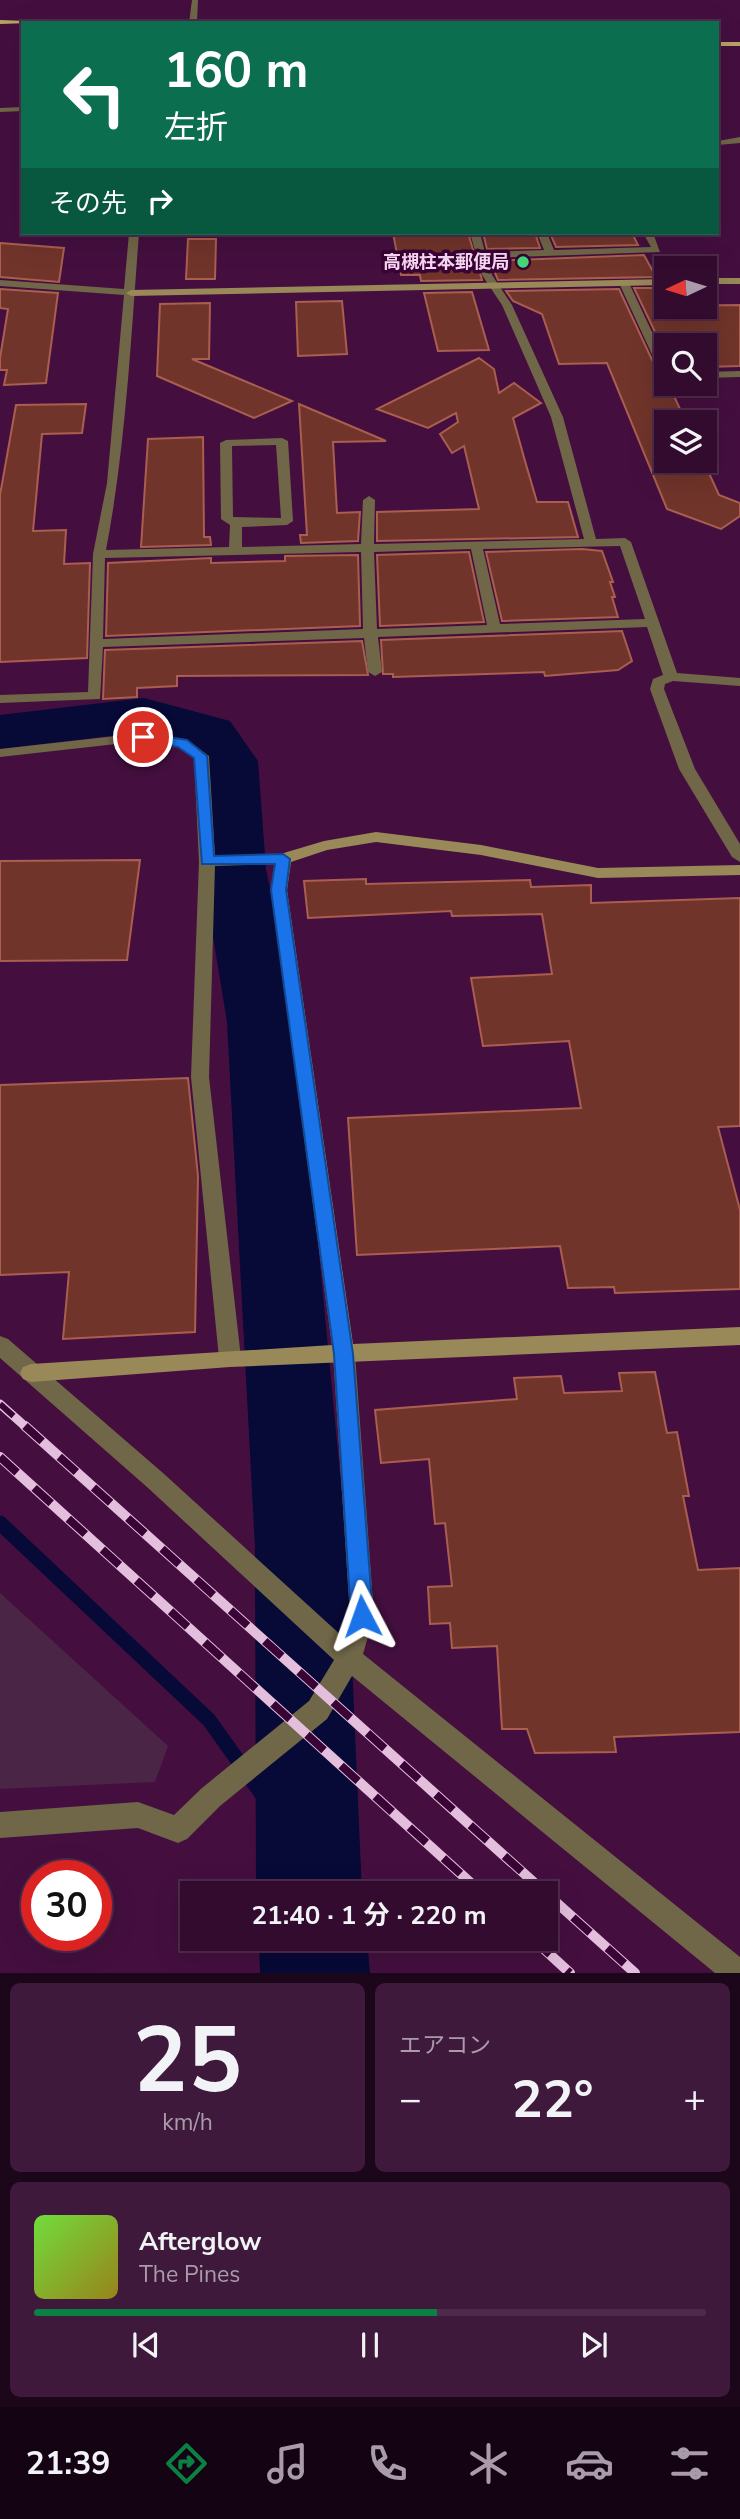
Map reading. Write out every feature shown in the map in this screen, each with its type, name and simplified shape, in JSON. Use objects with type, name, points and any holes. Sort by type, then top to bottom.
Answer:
[{"type":"main road","points":[[0,22],[21,23]]},
{"type":"main road","points":[[719,44],[740,44]]},
{"type":"street","points":[[193,21],[195,0]]},
{"type":"street","points":[[0,110],[21,109]]},
{"type":"street","points":[[719,143],[740,140]]},
{"type":"street","points":[[0,699],[96,696],[99,554],[113,483],[134,235]]},
{"type":"street","points":[[476,235],[487,275],[495,285],[557,417],[592,543]]},
{"type":"street","points":[[543,235],[550,253]]},
{"type":"street","points":[[481,256],[657,250],[649,235]]},
{"type":"street","points":[[718,281],[740,281]]},
{"type":"street","points":[[0,283],[131,293],[654,282]]},
{"type":"street","points":[[624,283],[654,348]]},
{"type":"street","points":[[717,375],[740,374]]},
{"type":"street","points":[[282,441],[287,521],[236,523],[227,519],[226,443],[282,441]]},
{"type":"street","points":[[369,500],[366,548],[369,631],[375,672]]},
{"type":"street","points":[[235,551],[236,523]]},
{"type":"street","points":[[99,554],[625,542],[671,677]]},
{"type":"street","points":[[476,545],[494,628]]},
{"type":"street","points":[[97,643],[329,636],[369,631],[653,623]]},
{"type":"street","points":[[740,682],[671,677],[659,682],[657,689],[688,769],[740,857]]},
{"type":"street","points":[[0,753],[143,737],[182,743],[201,756],[207,861],[200,1077],[230,1357]]},
{"type":"street","points":[[207,861],[283,859],[324,846],[376,837],[481,850],[598,873],[740,870]]},
{"type":"street","points":[[0,1825],[138,1815],[178,1830],[211,1797],[318,1710],[349,1658],[362,1616],[344,1354],[279,890],[283,859]]},
{"type":"street","points":[[31,1373],[230,1357],[740,1336]]},
{"type":"street","points":[[0,1345],[155,1480],[349,1658],[737,1973]]},
{"type":"shaded area","points":[[0,1593],[168,1746],[155,1782],[0,1789]]},
{"type":"building","points":[[393,235],[469,235],[482,280],[421,281],[420,275],[401,275]]},
{"type":"building","points":[[484,235],[536,235],[540,248],[487,249]]},
{"type":"building","points":[[551,235],[633,235],[638,245],[556,247]]},
{"type":"building","points":[[188,239],[216,239],[215,279],[186,279]]},
{"type":"building","points":[[0,243],[64,248],[59,282],[0,277]]},
{"type":"building","points":[[644,255],[654,277],[498,280],[490,261]]},
{"type":"building","points":[[634,288],[654,288],[654,319],[717,319],[718,305],[740,305],[740,366],[717,367],[717,333],[656,333]]},
{"type":"building","points":[[0,289],[58,293],[46,383],[4,385],[7,370],[0,370],[0,358],[8,309],[0,308]]},
{"type":"building","points":[[619,289],[654,364],[654,396],[674,396],[680,410],[654,410],[654,473],[709,473],[719,495],[740,503],[740,516],[721,529],[667,509],[607,363],[559,364],[542,314],[513,301],[506,291]]},
{"type":"building","points":[[472,292],[489,350],[438,351],[424,293]]},
{"type":"building","points":[[342,301],[347,354],[298,356],[296,302]]},
{"type":"building","points":[[210,303],[209,359],[192,359],[292,401],[254,418],[157,376],[160,304]]},
{"type":"building","points":[[479,358],[494,369],[499,393],[514,383],[541,403],[513,418],[537,502],[568,502],[578,537],[377,541],[377,512],[479,509],[464,446],[452,453],[440,434],[458,422],[456,413],[428,428],[377,409]]},
{"type":"building","points":[[86,404],[82,433],[42,434],[33,531],[66,530],[64,564],[90,563],[87,658],[0,662],[0,495],[16,405]]},
{"type":"building","points":[[299,404],[386,441],[333,442],[337,513],[360,512],[358,541],[301,543],[300,535],[307,535]]},
{"type":"building","points":[[203,437],[204,537],[210,537],[211,545],[141,547],[148,439]]},
{"type":"building","points":[[582,549],[602,551],[613,582],[610,582],[615,597],[612,597],[618,617],[502,621],[486,552]]},
{"type":"building","points":[[469,552],[484,622],[380,626],[377,555]]},
{"type":"building","points":[[358,555],[360,626],[106,636],[108,563],[211,558],[211,563],[285,561],[285,556]]},
{"type":"building","points":[[622,631],[632,661],[618,670],[545,676],[544,672],[393,677],[393,674],[383,674],[381,640]]},
{"type":"building","points":[[362,641],[368,675],[177,676],[177,686],[137,688],[137,697],[103,699],[105,650]]},
{"type":"building","points":[[140,860],[127,960],[0,961],[0,861]]},
{"type":"building","points":[[366,879],[366,884],[530,880],[531,887],[591,885],[591,903],[740,898],[740,1126],[718,1127],[740,1210],[740,1289],[615,1293],[614,1287],[568,1288],[560,1246],[357,1255],[348,1118],[581,1108],[569,1041],[483,1046],[471,978],[552,974],[542,914],[452,916],[451,911],[308,918],[304,881]]},
{"type":"building","points":[[188,1078],[198,1176],[195,1332],[63,1339],[69,1272],[0,1275],[0,1085]]},
{"type":"building","points":[[655,1372],[667,1433],[677,1432],[689,1496],[683,1496],[698,1570],[740,1568],[740,1732],[614,1737],[616,1752],[535,1753],[527,1729],[502,1729],[497,1646],[452,1648],[450,1623],[430,1624],[428,1587],[452,1586],[445,1523],[435,1524],[429,1459],[381,1463],[375,1410],[517,1399],[514,1378],[561,1376],[564,1393],[622,1391],[619,1373]]},
{"type":"waterway","points":[[0,732],[144,715],[210,733],[229,761],[234,869],[262,1022],[301,1547],[309,1881]]},
{"type":"waterway","points":[[0,1523],[209,1720],[306,1856]]},
{"type":"waterway","points":[[314,1951],[315,1973]]},
{"type":"railway","points":[[0,1404],[27,1428]]},
{"type":"railway","points":[[25,1426],[635,1973]]},
{"type":"railway","points":[[0,1457],[469,1881]]},
{"type":"railway","points":[[546,1951],[570,1973]]},
{"type":"place","name":"高槻柱本郵便局","points":[[523,262]]},
{"type":"route","points":[[143,737],[182,743],[201,756],[207,861],[283,859],[279,890],[344,1354],[362,1616]]}]
